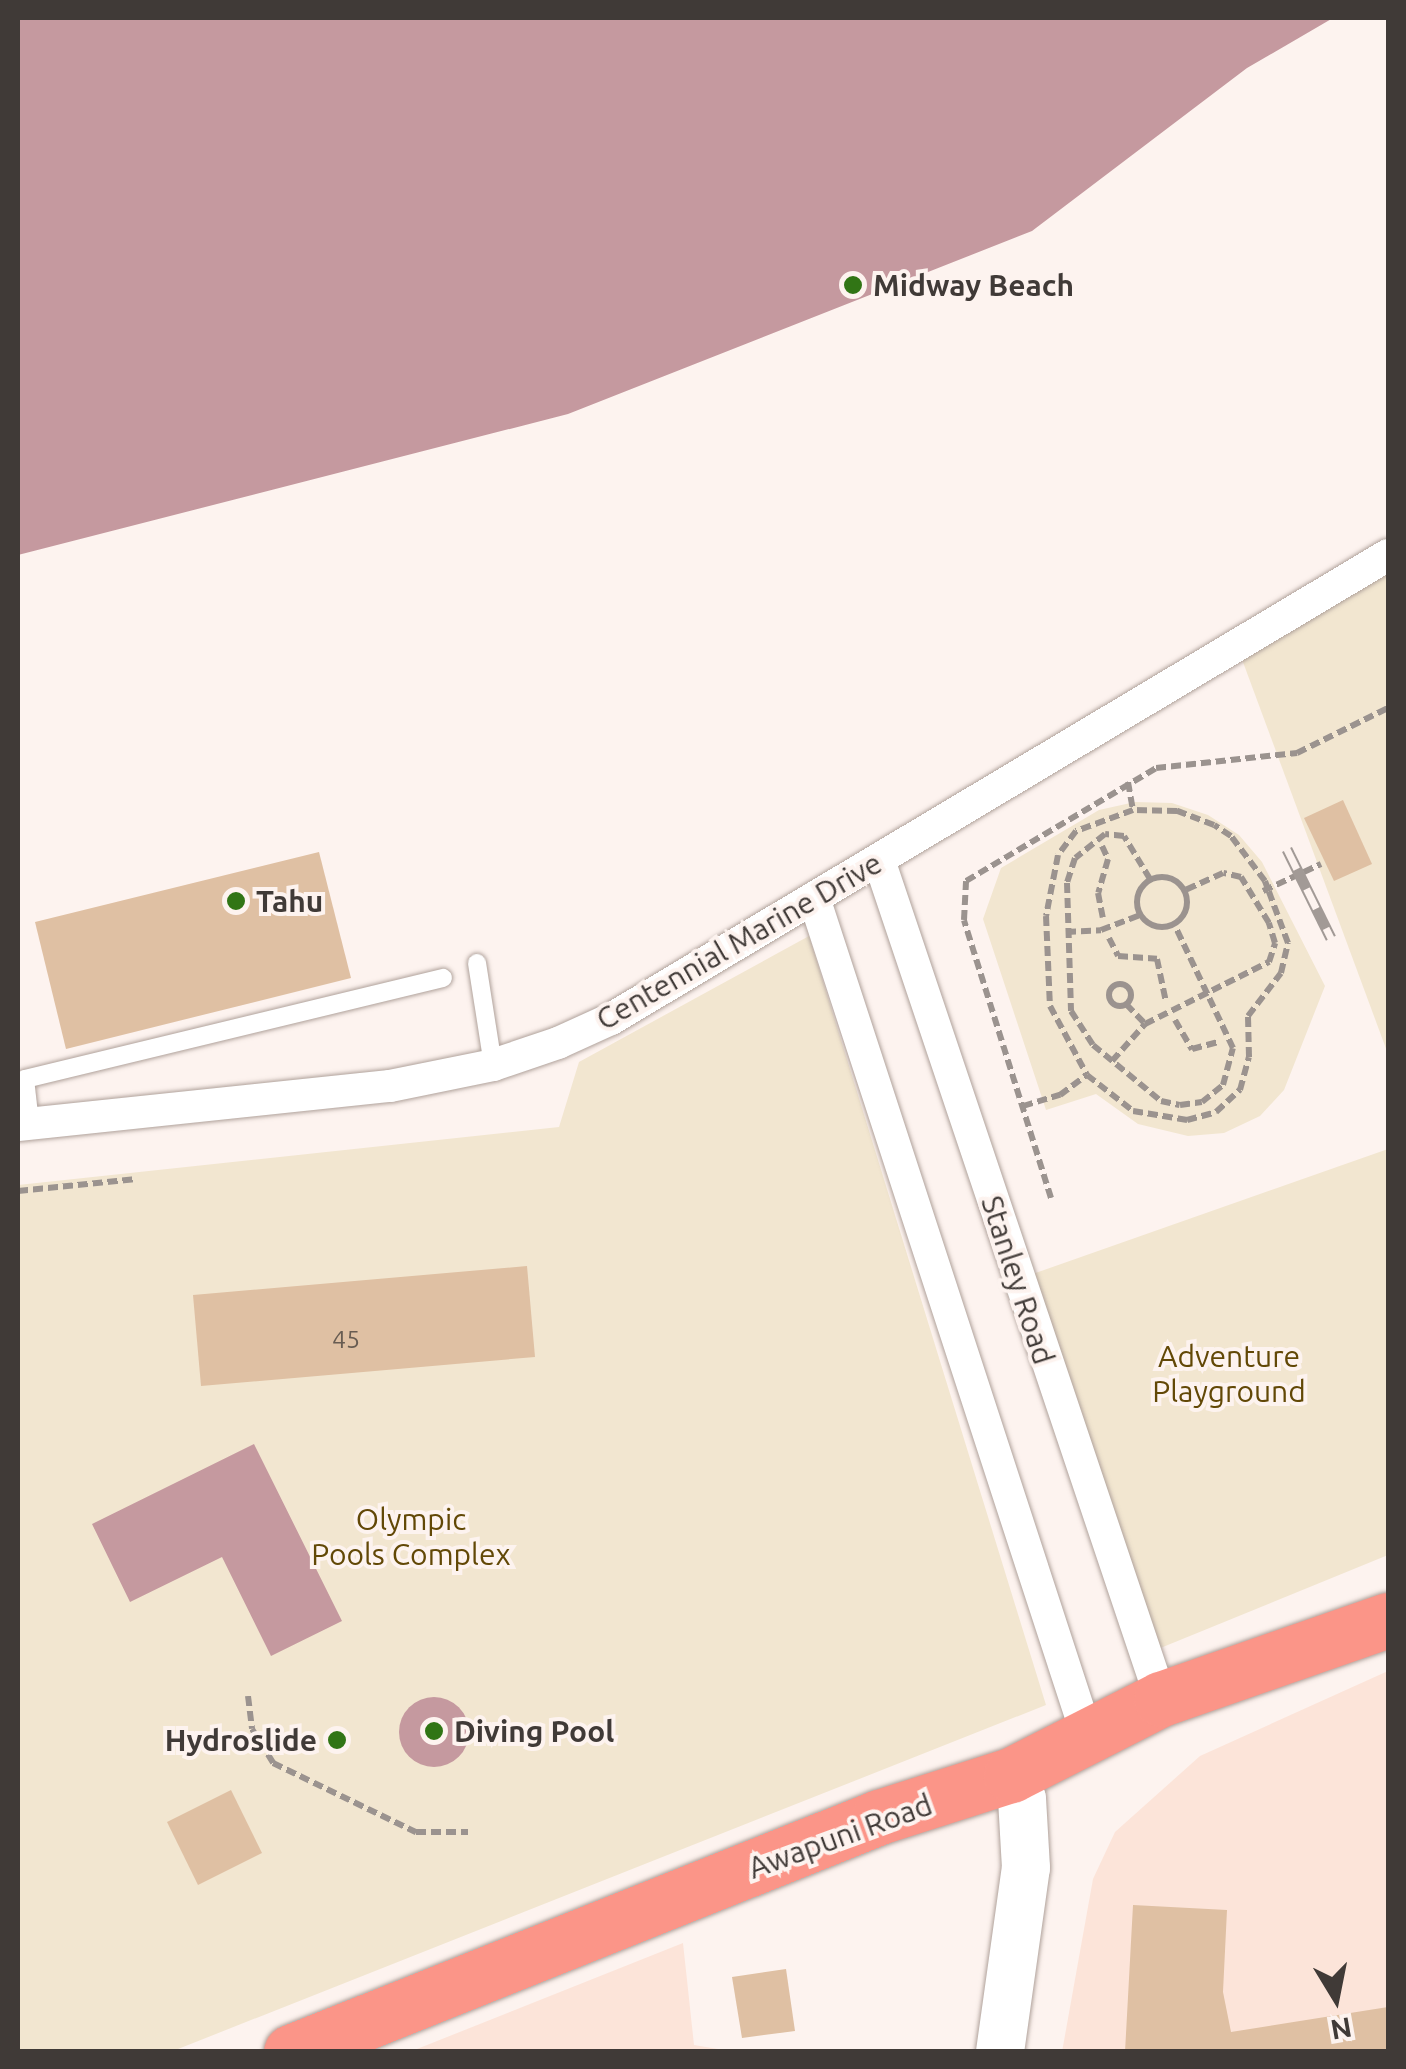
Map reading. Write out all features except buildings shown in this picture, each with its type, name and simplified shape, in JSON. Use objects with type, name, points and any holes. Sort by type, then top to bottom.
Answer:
[{"type":"highway","name":"Awapuni Road","points":[[290,2052],[879,1818],[1011,1775],[1161,1699],[1388,1620]]},
{"type":"street","name":"Centennial Marine Drive","points":[[24,1124],[390,1086],[494,1065],[611,1019],[1388,555]]},
{"type":"street","name":"Stanley Road","points":[[879,860],[1161,1699]]},
{"type":"street","points":[[814,898],[1086,1736]]},
{"type":"street","points":[[1000,2052],[1026,1868],[1024,1812],[1011,1775]]},
{"type":"lane","points":[[477,963],[494,1065]]},
{"type":"lane","points":[[24,1124],[25,1080],[442,978]]},
{"type":"path","points":[[1052,1198],[964,920],[962,890],[993,862],[1161,766],[1253,761],[1310,749],[1388,708]]},
{"type":"path","points":[[1128,782],[1133,810]]},
{"type":"path","points":[[1133,810],[1177,811],[1231,836],[1286,929],[1287,960],[1266,985],[1246,1028],[1246,1078],[1230,1102],[1201,1118],[1133,1111],[1087,1074],[1050,1006],[1046,916],[1058,855],[1091,827],[1133,810]]},
{"type":"path","points":[[1150,879],[1124,836],[1105,834],[1075,858],[1067,883],[1071,1011],[1112,1060],[1161,1100],[1202,1102],[1222,1084],[1232,1048],[1174,924]]},
{"type":"path","points":[[1102,846],[1108,859],[1098,894],[1103,918]]},
{"type":"path","points":[[1266,890],[1321,864]]},
{"type":"path","points":[[1112,1060],[1145,1024],[1269,962],[1275,943],[1240,877],[1224,873],[1185,890]]},
{"type":"path","points":[[1167,877],[1185,890],[1187,909],[1174,924],[1153,925],[1140,915],[1137,900],[1150,879],[1167,877]]},
{"type":"path","points":[[1066,932],[1101,930],[1140,915]]},
{"type":"path","points":[[1109,938],[1118,956],[1157,958],[1166,1002]]},
{"type":"path","points":[[1126,1004],[1145,1024]]},
{"type":"path","points":[[1174,1020],[1192,1049],[1219,1042]]},
{"type":"path","points":[[1238,1033],[1246,1028]]},
{"type":"path","points":[[1023,1106],[1060,1095],[1087,1074]]},
{"type":"path","points":[[18,1192],[136,1180]]},
{"type":"path","points":[[248,1696],[252,1729],[272,1763],[416,1832],[468,1832]]},
{"type":"shaded area","points":[[18,18],[1333,18],[1247,68],[1032,231],[568,414],[18,555]]},
{"type":"shaded area","points":[[254,1444],[342,1621],[271,1656],[222,1557],[130,1602],[92,1524]]},
{"type":"shaded area","points":[[1388,1671],[1388,2051],[1062,2052],[1093,1879],[1115,1832],[1200,1756]]},
{"type":"shaded area","name":"Diving Pool","points":[[434,1697],[459,1707],[469,1732],[459,1757],[434,1767],[409,1757],[399,1732],[409,1707]]},
{"type":"shaded area","points":[[683,1943],[694,2045],[730,2051],[412,2051]]},
{"type":"green space","points":[[1388,567],[1388,1054],[1240,654]]},
{"type":"green space","points":[[1135,802],[1172,803],[1208,815],[1239,835],[1262,862],[1325,986],[1284,1090],[1260,1116],[1224,1133],[1188,1136],[1138,1124],[1096,1094],[1046,1110],[983,919],[1001,868],[1099,810]]},
{"type":"green space","name":"Olympic Pools Complex","points":[[809,936],[1046,1705],[173,2051],[18,2051],[18,1185],[559,1127],[579,1062]]},
{"type":"green space","name":"Adventure Playground","points":[[1388,1149],[1388,1555],[1158,1649],[1027,1276]]},
{"type":"railway","points":[[1287,849],[1331,938]]},
{"type":"place","name":"Midway Beach","points":[[853,285]]},
{"type":"place","name":"Tahu","points":[[236,901]]},
{"type":"place","name":"Diving Pool","points":[[434,1731]]},
{"type":"place","name":"Hydroslide","points":[[337,1740]]}]
